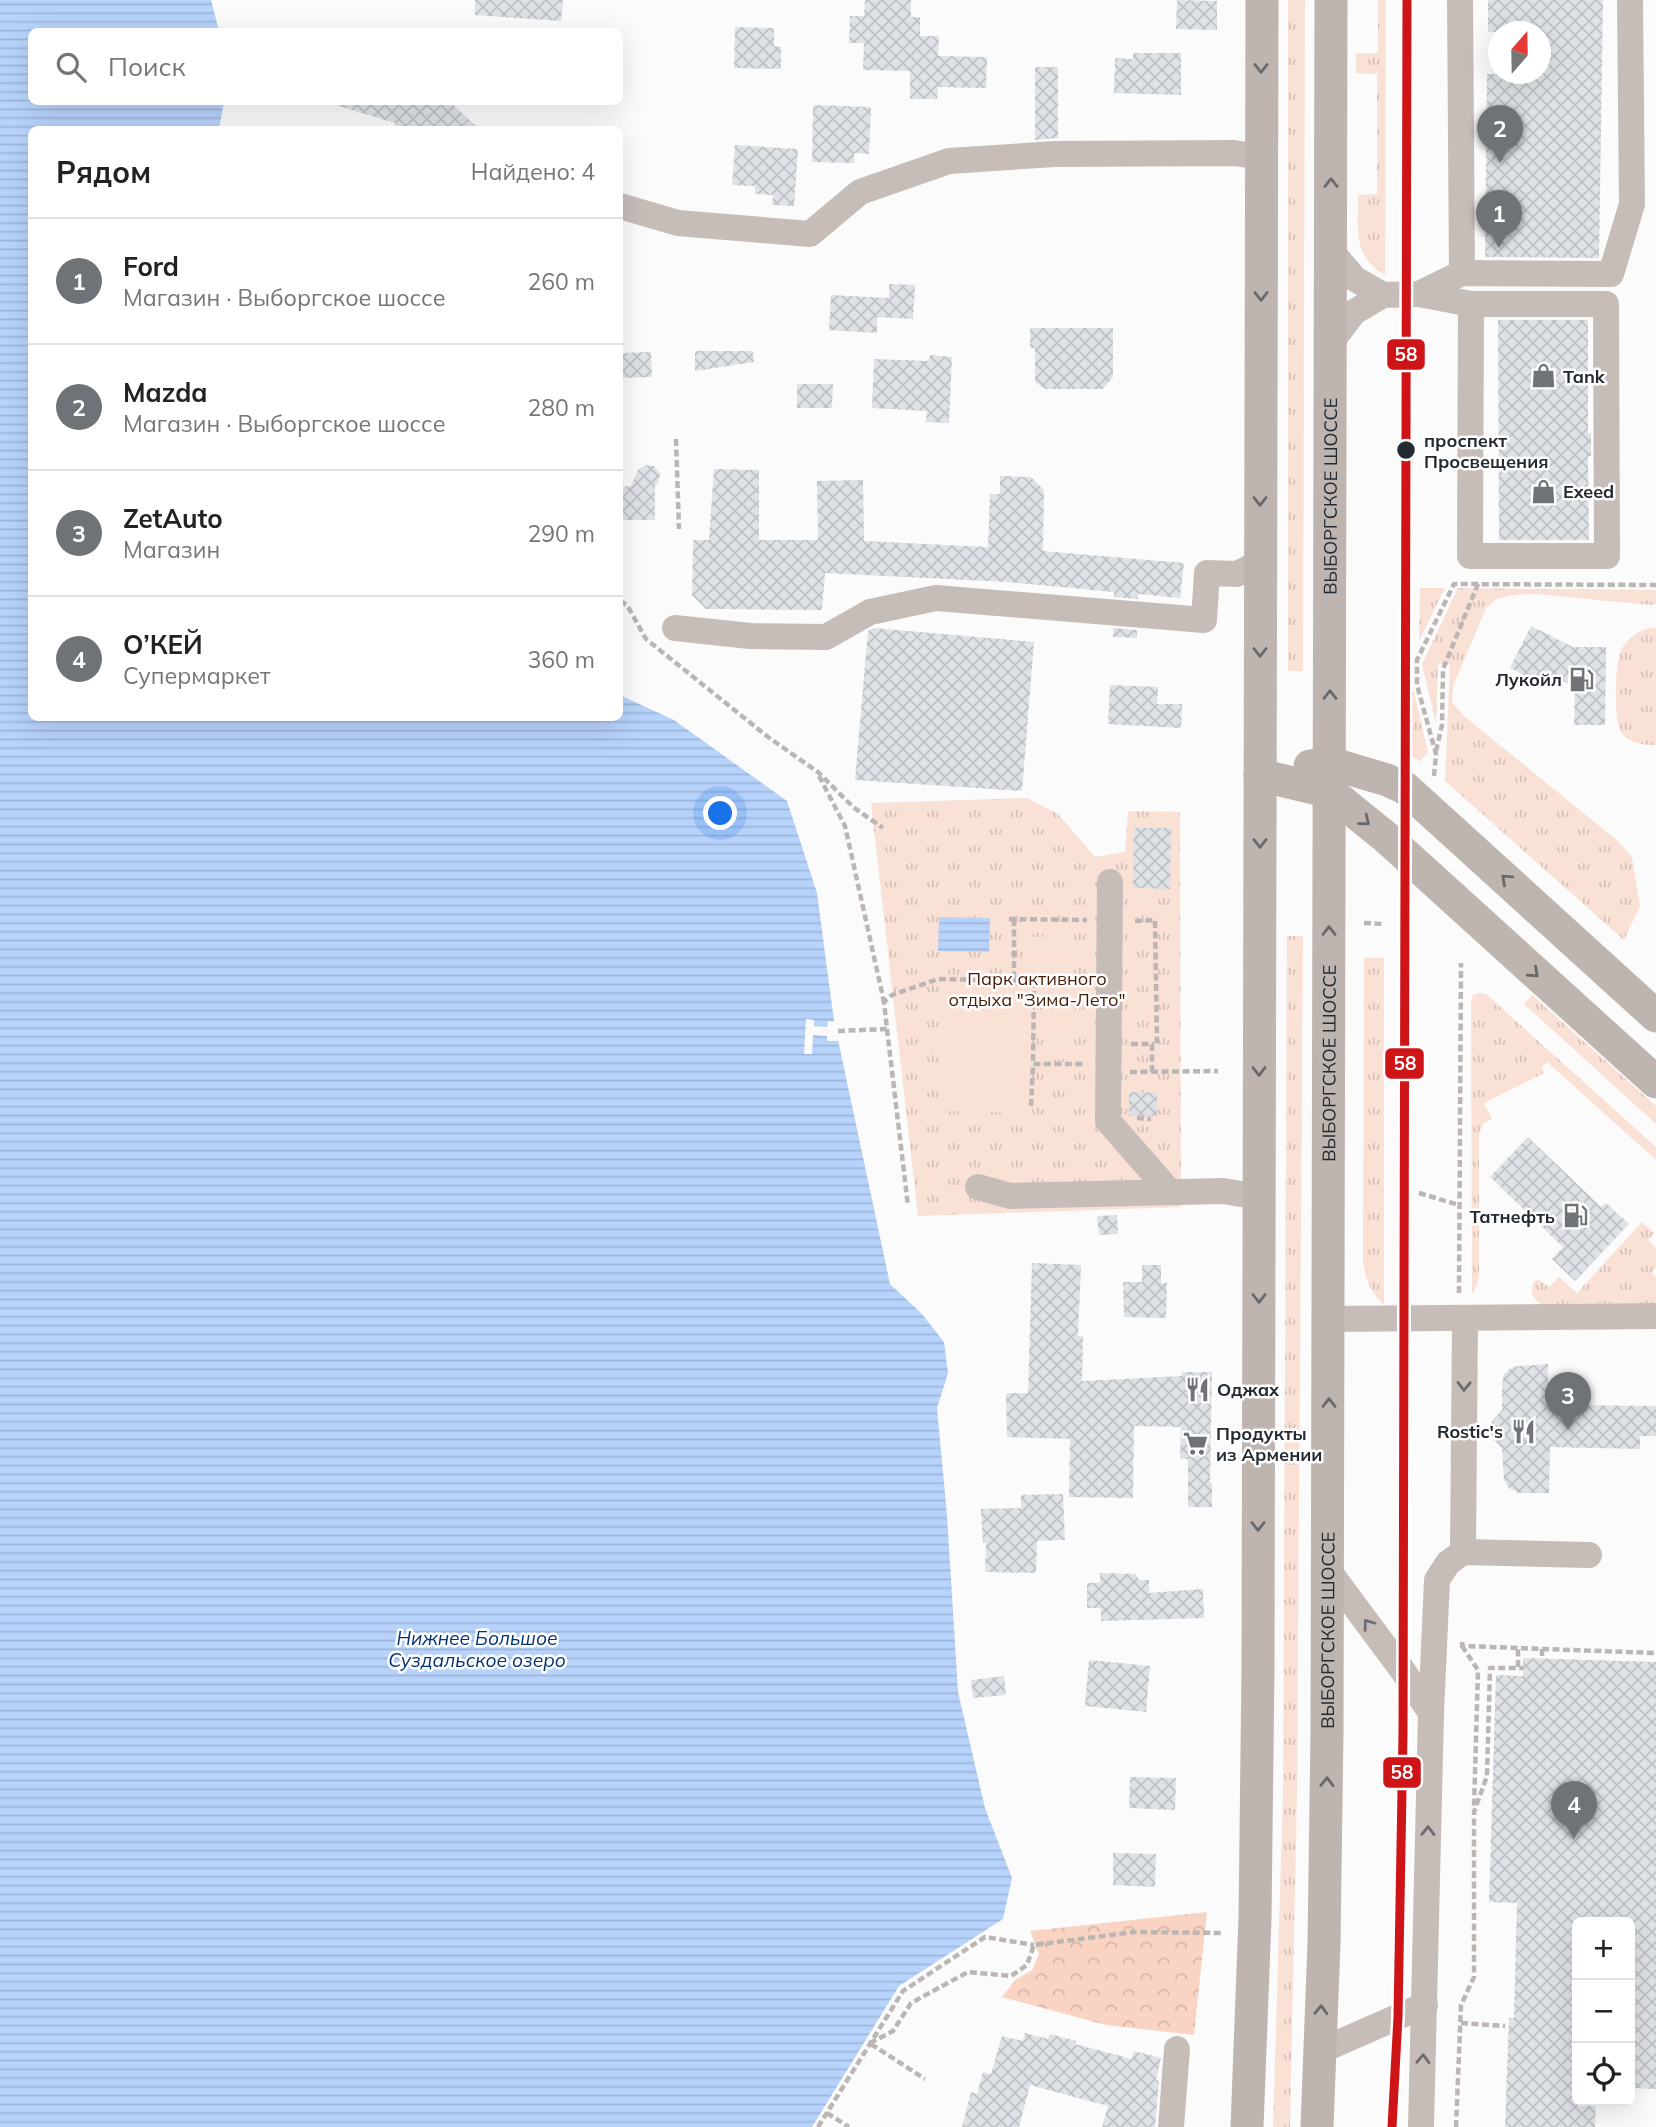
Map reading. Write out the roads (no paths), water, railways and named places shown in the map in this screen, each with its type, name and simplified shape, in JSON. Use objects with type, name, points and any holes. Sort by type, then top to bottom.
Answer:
[{"type":"main road","points":[[1247,2127],[1257,1780],[1262,0]]},
{"type":"main road","name":"ВЫБОРГСКОЕ ШОССЕ","points":[[1317,2127],[1326,1844],[1328,1570],[1331,0]]},
{"type":"main road","points":[[1260,775],[1387,780],[1405,788],[1656,1016]]},
{"type":"main road","points":[[1330,778],[1388,839],[1656,1082]]},
{"type":"street","points":[[1460,0],[1462,273]]},
{"type":"street","points":[[1419,294],[1462,273],[1611,274],[1632,204],[1630,0]]},
{"type":"street","points":[[623,207],[678,223],[810,234],[860,192],[949,161],[1055,154],[1234,153],[1261,157]]},
{"type":"street","points":[[1331,251],[1355,279],[1383,295]]},
{"type":"street","points":[[1331,342],[1354,312],[1383,295],[1419,294],[1471,304],[1606,304],[1607,556],[1470,556],[1471,304]]},
{"type":"street","points":[[675,628],[750,636],[826,637],[870,612],[936,598],[1204,620],[1207,573],[1237,574],[1260,562]]},
{"type":"street","points":[[1110,882],[1108,1121],[1170,1192]]},
{"type":"street","points":[[978,1187],[1010,1196],[1223,1191],[1259,1198]]},
{"type":"street","points":[[1329,1320],[1656,1316]]},
{"type":"street","points":[[1462,1318],[1463,1552]]},
{"type":"street","points":[[1421,2127],[1431,1713],[1437,1580],[1448,1563],[1463,1552],[1589,1555]]},
{"type":"street","points":[[1328,1570],[1431,1713]]},
{"type":"street","points":[[1403,1671],[1422,1668],[1433,1660]]},
{"type":"street","points":[[1320,2051],[1425,2005]]},
{"type":"street","points":[[1171,2127],[1177,2049]]},
{"type":"water","name":"Нижнее Большое Суздальское озеро","points":[[0,0],[211,0],[218,28],[28,28],[28,105],[223,105],[220,126],[28,126],[28,721],[623,721],[623,696],[674,720],[787,801],[817,893],[834,1021],[890,1284],[922,1314],[944,1342],[948,1373],[937,1408],[958,1692],[985,1808],[1012,1878],[1003,1919],[899,1986],[812,2127],[0,2127]]},
{"type":"water","points":[[939,917],[990,918],[989,952],[938,951]]},
{"type":"place","name":"Mazda","points":[[1500,163]]},
{"type":"place","name":"Ford","points":[[1499,248]]},
{"type":"place","name":"Tank","points":[[1543,376]]},
{"type":"place","name":"проспект Просвещения","points":[[1406,450]]},
{"type":"place","name":"Exeed","points":[[1543,491]]},
{"type":"place","name":"Лукойл","points":[[1582,679]]},
{"type":"place","name":"Татнефть","points":[[1575,1216]]},
{"type":"place","name":"Оджах","points":[[1197,1389]]},
{"type":"place","name":"ZetAuto","points":[[1568,1430]]},
{"type":"place","name":"Rostic's","points":[[1523,1431]]},
{"type":"place","name":"Продукты из Армении","points":[[1196,1443]]},
{"type":"place","name":"О’КЕЙ","points":[[1574,1839]]},
{"type":"park label","name":"Парк активного отдыха \"Зима-Лето\"","points":[[1037,988]]}]
